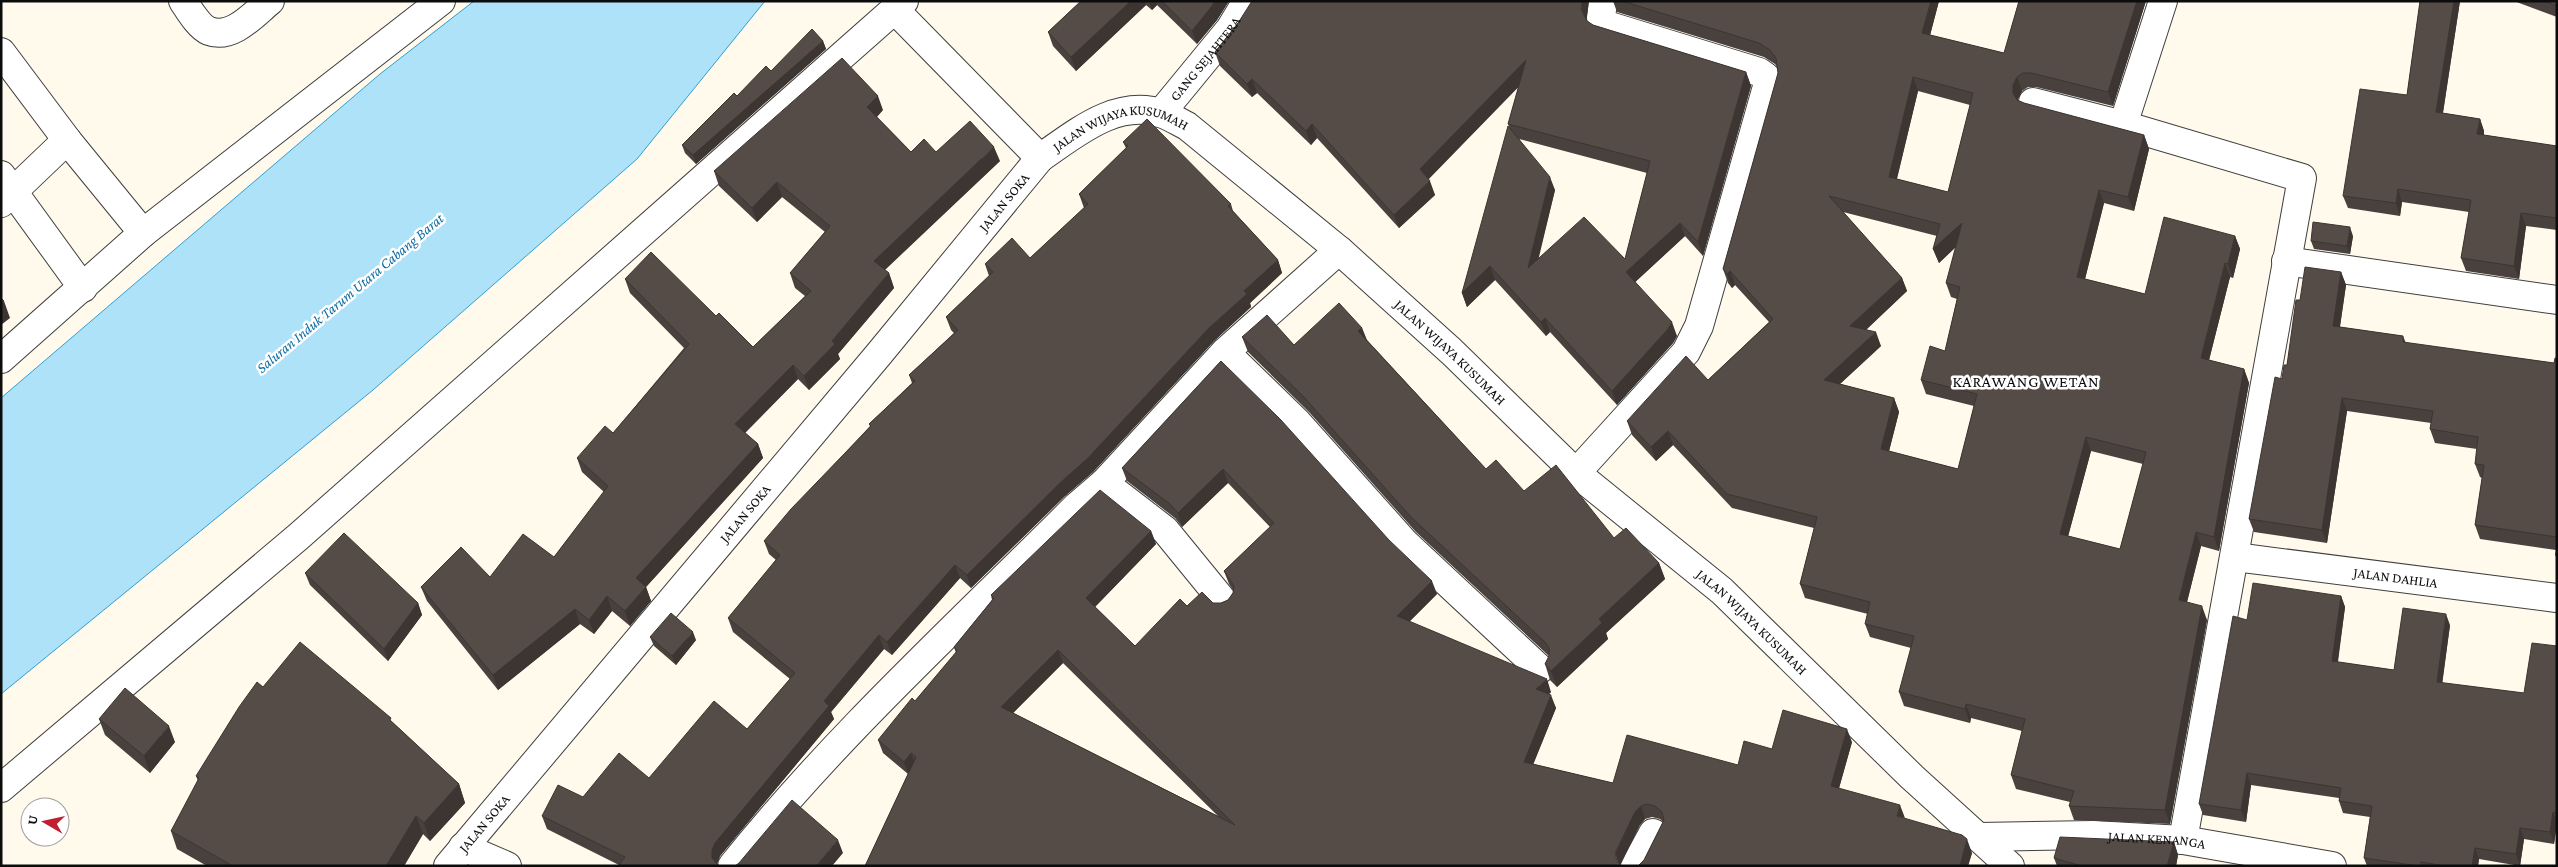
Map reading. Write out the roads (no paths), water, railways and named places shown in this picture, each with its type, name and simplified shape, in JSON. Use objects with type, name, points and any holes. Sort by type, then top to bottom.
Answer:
[{"type":"street","points":[[183,1],[203,27],[209,31],[219,32],[237,29],[270,1]]},
{"type":"street","points":[[1,359],[83,288],[143,232],[441,1]]},
{"type":"street","name":"GANG SEJAHTERA","points":[[1161,113],[1230,29],[1247,1]]},
{"type":"street","points":[[1576,472],[1673,368],[1691,343],[1699,326],[1768,82],[1766,77],[1759,72],[1603,24],[1601,18],[1604,1]]},
{"type":"street","points":[[2123,125],[2163,1]]},
{"type":"street","points":[[1,788],[298,537],[895,4]]},
{"type":"street","name":"JALAN WIJAYA KUSUMAH","points":[[895,4],[1040,158],[1097,119],[1133,111],[1161,113],[1187,126],[1339,250],[1452,352],[1576,472],[1722,591],[1912,777],[2010,866]]},
{"type":"street","points":[[1,52],[67,140],[143,232]]},
{"type":"street","points":[[2033,102],[2123,125],[2302,178],[2183,840]]},
{"type":"street","points":[[67,140],[6,190],[83,288]]},
{"type":"street","name":"JALAN SOKA","points":[[456,856],[885,347],[1040,158]]},
{"type":"street","points":[[732,866],[764,825],[846,738],[1076,507],[1104,483],[1225,352],[1339,250]]},
{"type":"street","points":[[2286,261],[2557,300]]},
{"type":"street","points":[[1225,352],[1297,422],[1406,544],[1540,669]]},
{"type":"street","points":[[1104,483],[1165,530],[1223,601]]},
{"type":"street","name":"JALAN DAHLIA","points":[[2235,557],[2557,598]]},
{"type":"street","points":[[1635,866],[1653,833]]},
{"type":"street","name":"JALAN KENANGA","points":[[1979,837],[2093,835],[2183,840],[2332,866]]},
{"type":"street","points":[[456,856],[507,866]]},
{"type":"water","name":"Saluran Induk Tarum Utara Cabang Barat","points":[[474,1],[765,1],[637,159],[373,390],[1,694],[1,398],[380,74]]},
{"type":"district","name":"KARAWANG WETAN","points":[[2026,381]]}]
